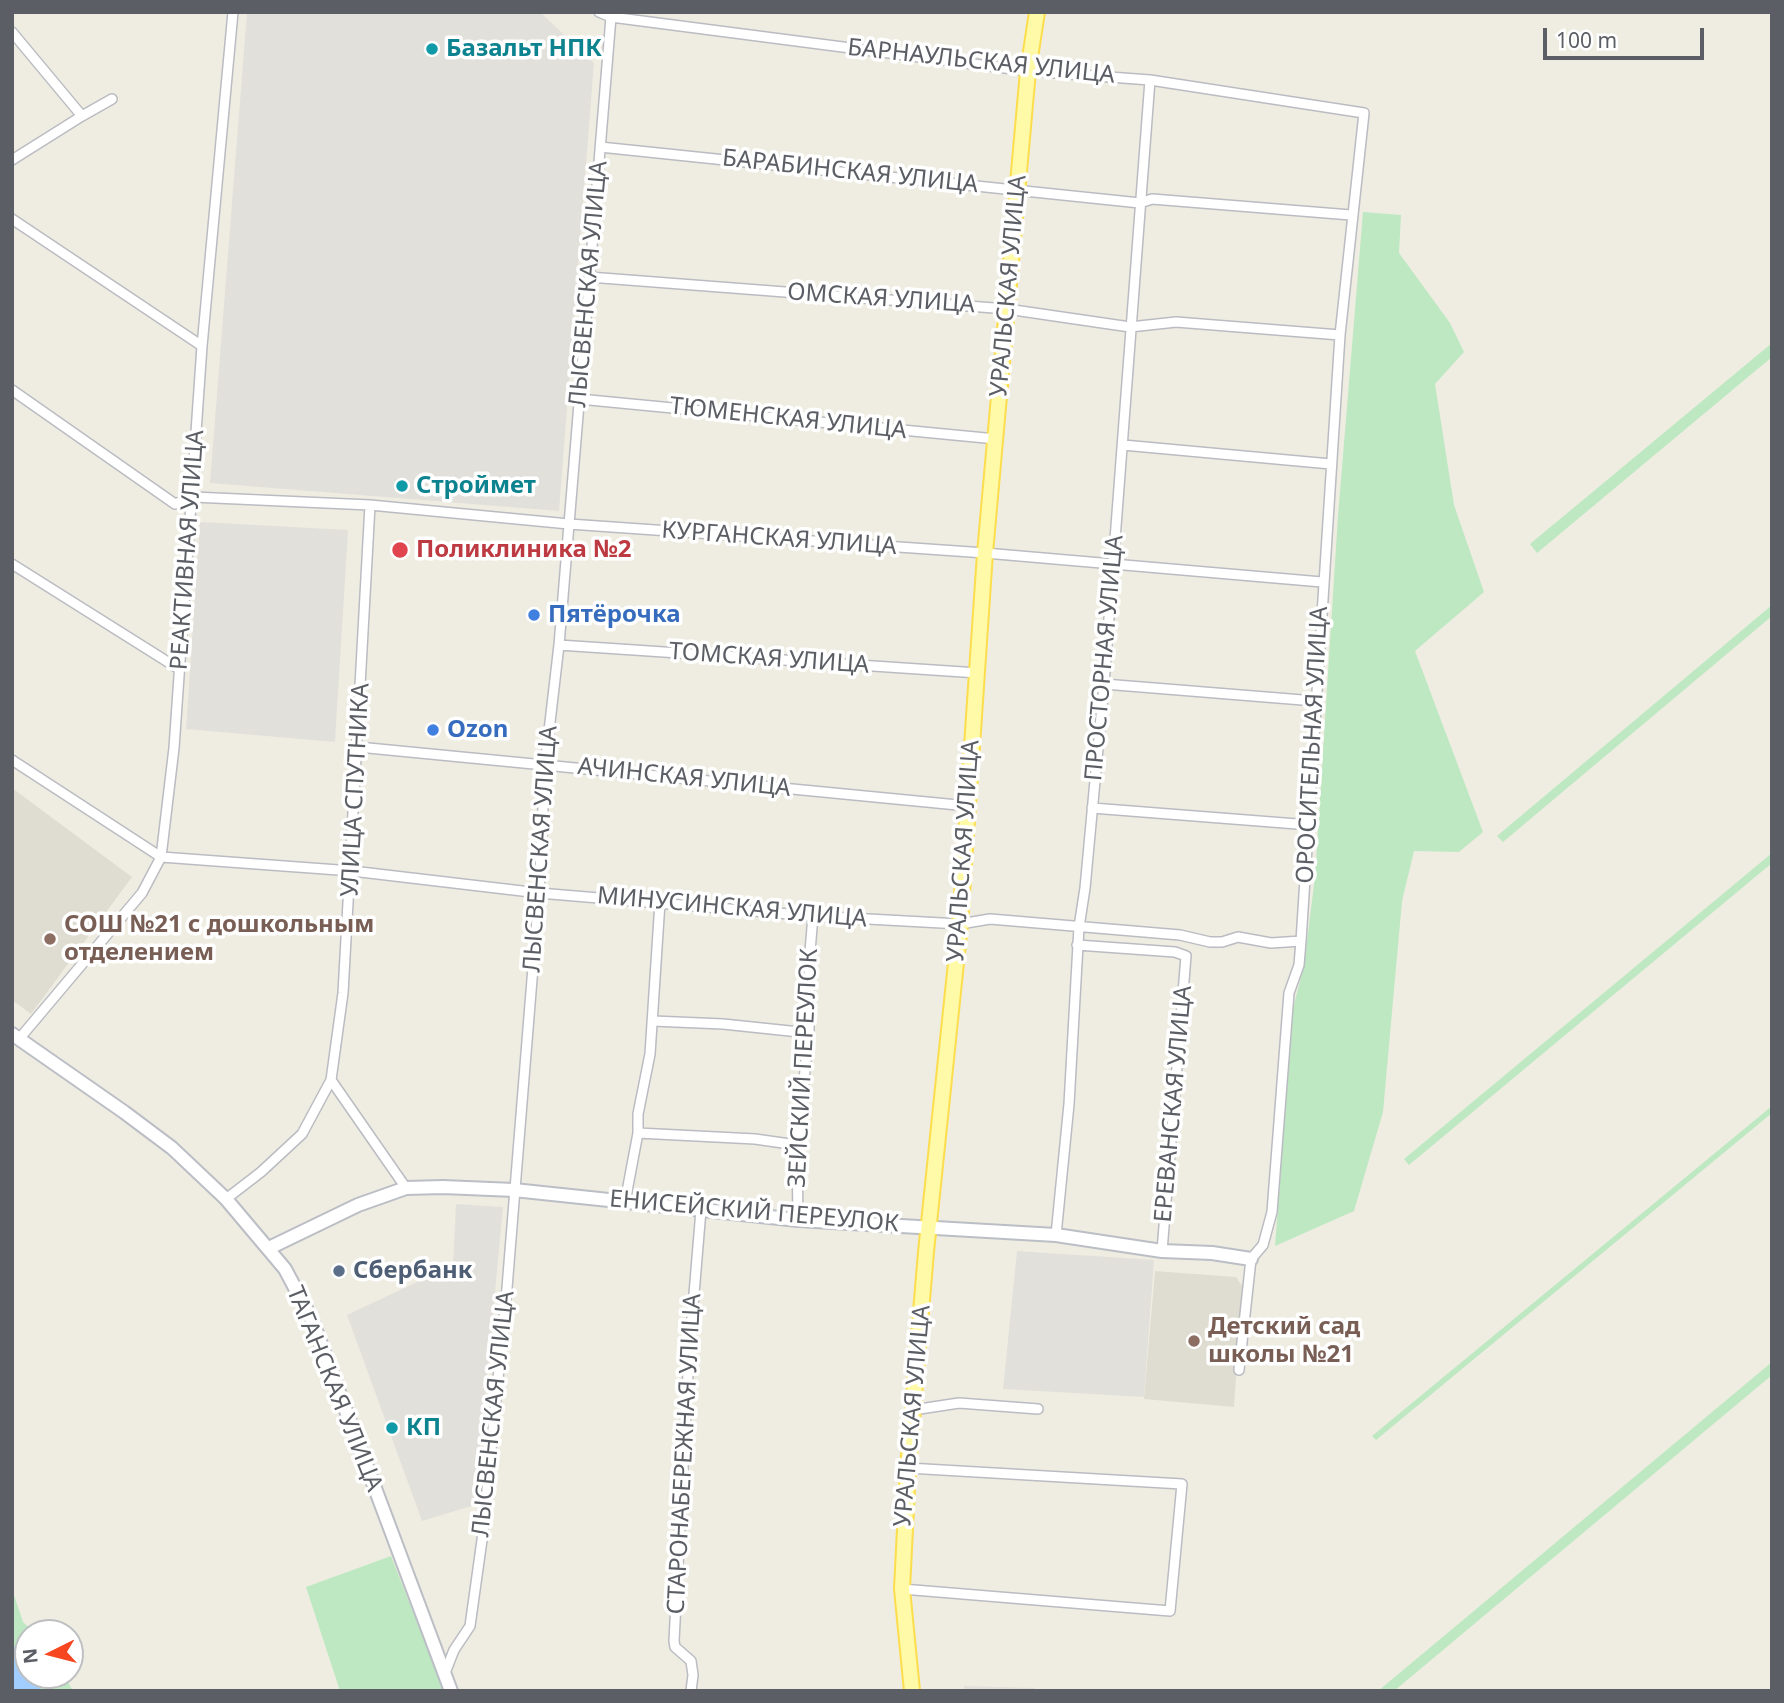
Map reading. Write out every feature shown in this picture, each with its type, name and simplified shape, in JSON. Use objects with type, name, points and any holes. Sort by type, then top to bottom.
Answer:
[{"type":"main road","name":"УРАЛЬСКАЯ УЛИЦА","points":[[912,1691],[902,1589],[908,1468],[960,924],[985,553],[1028,71],[1037,12]]},
{"type":"street","name":"РЕАКТИВНАЯ УЛИЦА","points":[[16,1036],[142,893],[162,857],[174,748],[202,346],[233,12]]},
{"type":"street","name":"БАРНАУЛЬСКАЯ УЛИЦА","points":[[599,12],[611,17],[1028,71],[1150,80],[1364,113]]},
{"type":"street","name":"ЛЫСВЕНСКАЯ УЛИЦА","points":[[445,1673],[454,1650],[470,1626],[474,1607],[506,1301],[539,893],[545,765],[559,645],[611,17]]},
{"type":"street","points":[[12,32],[82,116]]},
{"type":"street","name":"ПРОСТОРНАЯ УЛИЦА","points":[[1056,1235],[1069,1104],[1077,945],[1085,888],[1124,444],[1130,327],[1150,80]]},
{"type":"street","points":[[12,160],[112,99]]},
{"type":"street","name":"ОРОСИТЕЛЬНАЯ УЛИЦА","points":[[1239,1370],[1251,1259],[1263,1245],[1272,1212],[1289,993],[1299,965],[1340,335],[1364,113]]},
{"type":"street","name":"БАРАБИНСКАЯ УЛИЦА","points":[[600,147],[1140,203],[1152,199],[1351,215]]},
{"type":"street","points":[[12,219],[202,346]]},
{"type":"street","name":"ОМСКАЯ УЛИЦА","points":[[589,277],[1007,309],[1130,327],[1176,322],[1340,335]]},
{"type":"street","name":"КУРГАНСКАЯ УЛИЦА","points":[[12,390],[175,504],[193,497],[370,505],[569,524],[985,553],[1322,582]]},
{"type":"street","name":"ТЮМЕНСКАЯ УЛИЦА","points":[[579,399],[996,439]]},
{"type":"street","points":[[1124,444],[1331,464]]},
{"type":"street","name":"УЛИЦА СПУТНИКА","points":[[226,1199],[261,1172],[302,1134],[331,1080],[344,993],[370,505]]},
{"type":"street","points":[[12,564],[179,669]]},
{"type":"street","name":"ТОМСКАЯ УЛИЦА","points":[[559,645],[978,673]]},
{"type":"street","points":[[1104,684],[1315,701]]},
{"type":"street","name":"АЧИНСКАЯ УЛИЦА","points":[[358,747],[968,806]]},
{"type":"street","points":[[12,760],[162,857]]},
{"type":"street","points":[[1091,808],[1310,825]]},
{"type":"street","name":"МИНУСИНСКАЯ УЛИЦА","points":[[162,857],[352,871],[539,893],[813,916],[960,924],[989,919],[1180,935],[1210,942],[1222,942],[1238,937],[1271,943],[1301,941]]},
{"type":"street","points":[[625,1202],[650,1054],[660,902]]},
{"type":"street","name":"ЗЕЙСКИЙ ПЕРЕУЛОК","points":[[798,1220],[797,1145],[809,1033],[809,963],[813,916]]},
{"type":"street","name":"ЕРЕВАНСКАЯ УЛИЦА","points":[[1077,945],[1175,951],[1186,957],[1162,1251]]},
{"type":"street","points":[[653,1021],[723,1024],[809,1033]]},
{"type":"street","name":"ТАГАНСКАЯ УЛИЦА","points":[[16,1036],[172,1148],[226,1199],[285,1269],[312,1320],[451,1691]]},
{"type":"street","points":[[331,1080],[406,1188]]},
{"type":"street","points":[[638,1133],[755,1139],[797,1145]]},
{"type":"street","name":"ЕНИСЕЙСКИЙ ПЕРЕУЛОК","points":[[269,1248],[358,1205],[406,1188],[443,1187],[514,1190],[798,1220],[1056,1235],[1162,1251],[1212,1253],[1251,1259]]},
{"type":"street","name":"СТАРОНАБЕРЕЖНАЯ УЛИЦА","points":[[691,1691],[691,1661],[675,1647],[674,1641],[689,1354],[701,1210]]},
{"type":"street","points":[[913,1409],[959,1403],[1038,1409]]},
{"type":"street","points":[[902,1589],[1170,1611],[1182,1484],[908,1468]]},
{"type":"shaded area","points":[[247,12],[540,12],[594,63],[559,511],[210,483]]},
{"type":"shaded area","points":[[200,522],[348,530],[335,742],[186,729]]},
{"type":"shaded area","name":"СОШ №21 с дошкольным отделением","points":[[12,788],[132,877],[31,1014],[12,1000]]},
{"type":"shaded area","points":[[456,1204],[503,1207],[475,1505],[422,1521],[347,1315],[453,1265]]},
{"type":"shaded area","points":[[1017,1251],[1154,1260],[1144,1397],[1003,1389]]},
{"type":"shaded area","name":"Детский сад школы №21","points":[[1155,1271],[1236,1277],[1242,1286],[1234,1407],[1144,1399]]},
{"type":"shaded area","points":[[964,1686],[1035,1688],[1035,1691],[964,1691]]},
{"type":"green space","points":[[1363,212],[1401,215],[1399,253],[1450,323],[1464,352],[1435,384],[1454,505],[1484,592],[1415,651],[1483,832],[1459,852],[1414,851],[1402,901],[1383,1112],[1354,1211],[1275,1246],[1293,1009],[1304,965],[1315,877],[1338,516]]},
{"type":"green space","points":[[1772,343],[1772,357],[1537,553],[1530,544]]},
{"type":"green space","points":[[1772,605],[1772,616],[1503,842],[1497,836]]},
{"type":"green space","points":[[1772,853],[1772,863],[1409,1165],[1404,1159]]},
{"type":"green space","points":[[1772,1106],[1772,1113],[1376,1440],[1372,1436]]},
{"type":"green space","points":[[1772,1362],[1772,1375],[1394,1691],[1378,1691]]},
{"type":"green space","points":[[391,1556],[444,1691],[340,1691],[306,1587]]},
{"type":"green space","points":[[12,1589],[22,1619],[14,1619],[14,1646]]},
{"type":"green space","points":[[40,1689],[73,1691],[41,1691]]},
{"type":"water","points":[[12,1644],[14,1689],[41,1691],[12,1691]]},
{"type":"place","name":"Базальт НПК","points":[[432,49]]},
{"type":"place","name":"Строймет","points":[[402,486]]},
{"type":"place","name":"Поликлиника №2","points":[[400,550]]},
{"type":"place","name":"Пятёрочка","points":[[534,615]]},
{"type":"place","name":"Ozon","points":[[433,730]]},
{"type":"place","name":"СОШ №21 с дошкольным отделением","points":[[50,939]]},
{"type":"place","name":"Сбербанк","points":[[339,1271]]},
{"type":"place","name":"Детский сад школы №21","points":[[1194,1341]]},
{"type":"place","name":"КП","points":[[392,1428]]}]
